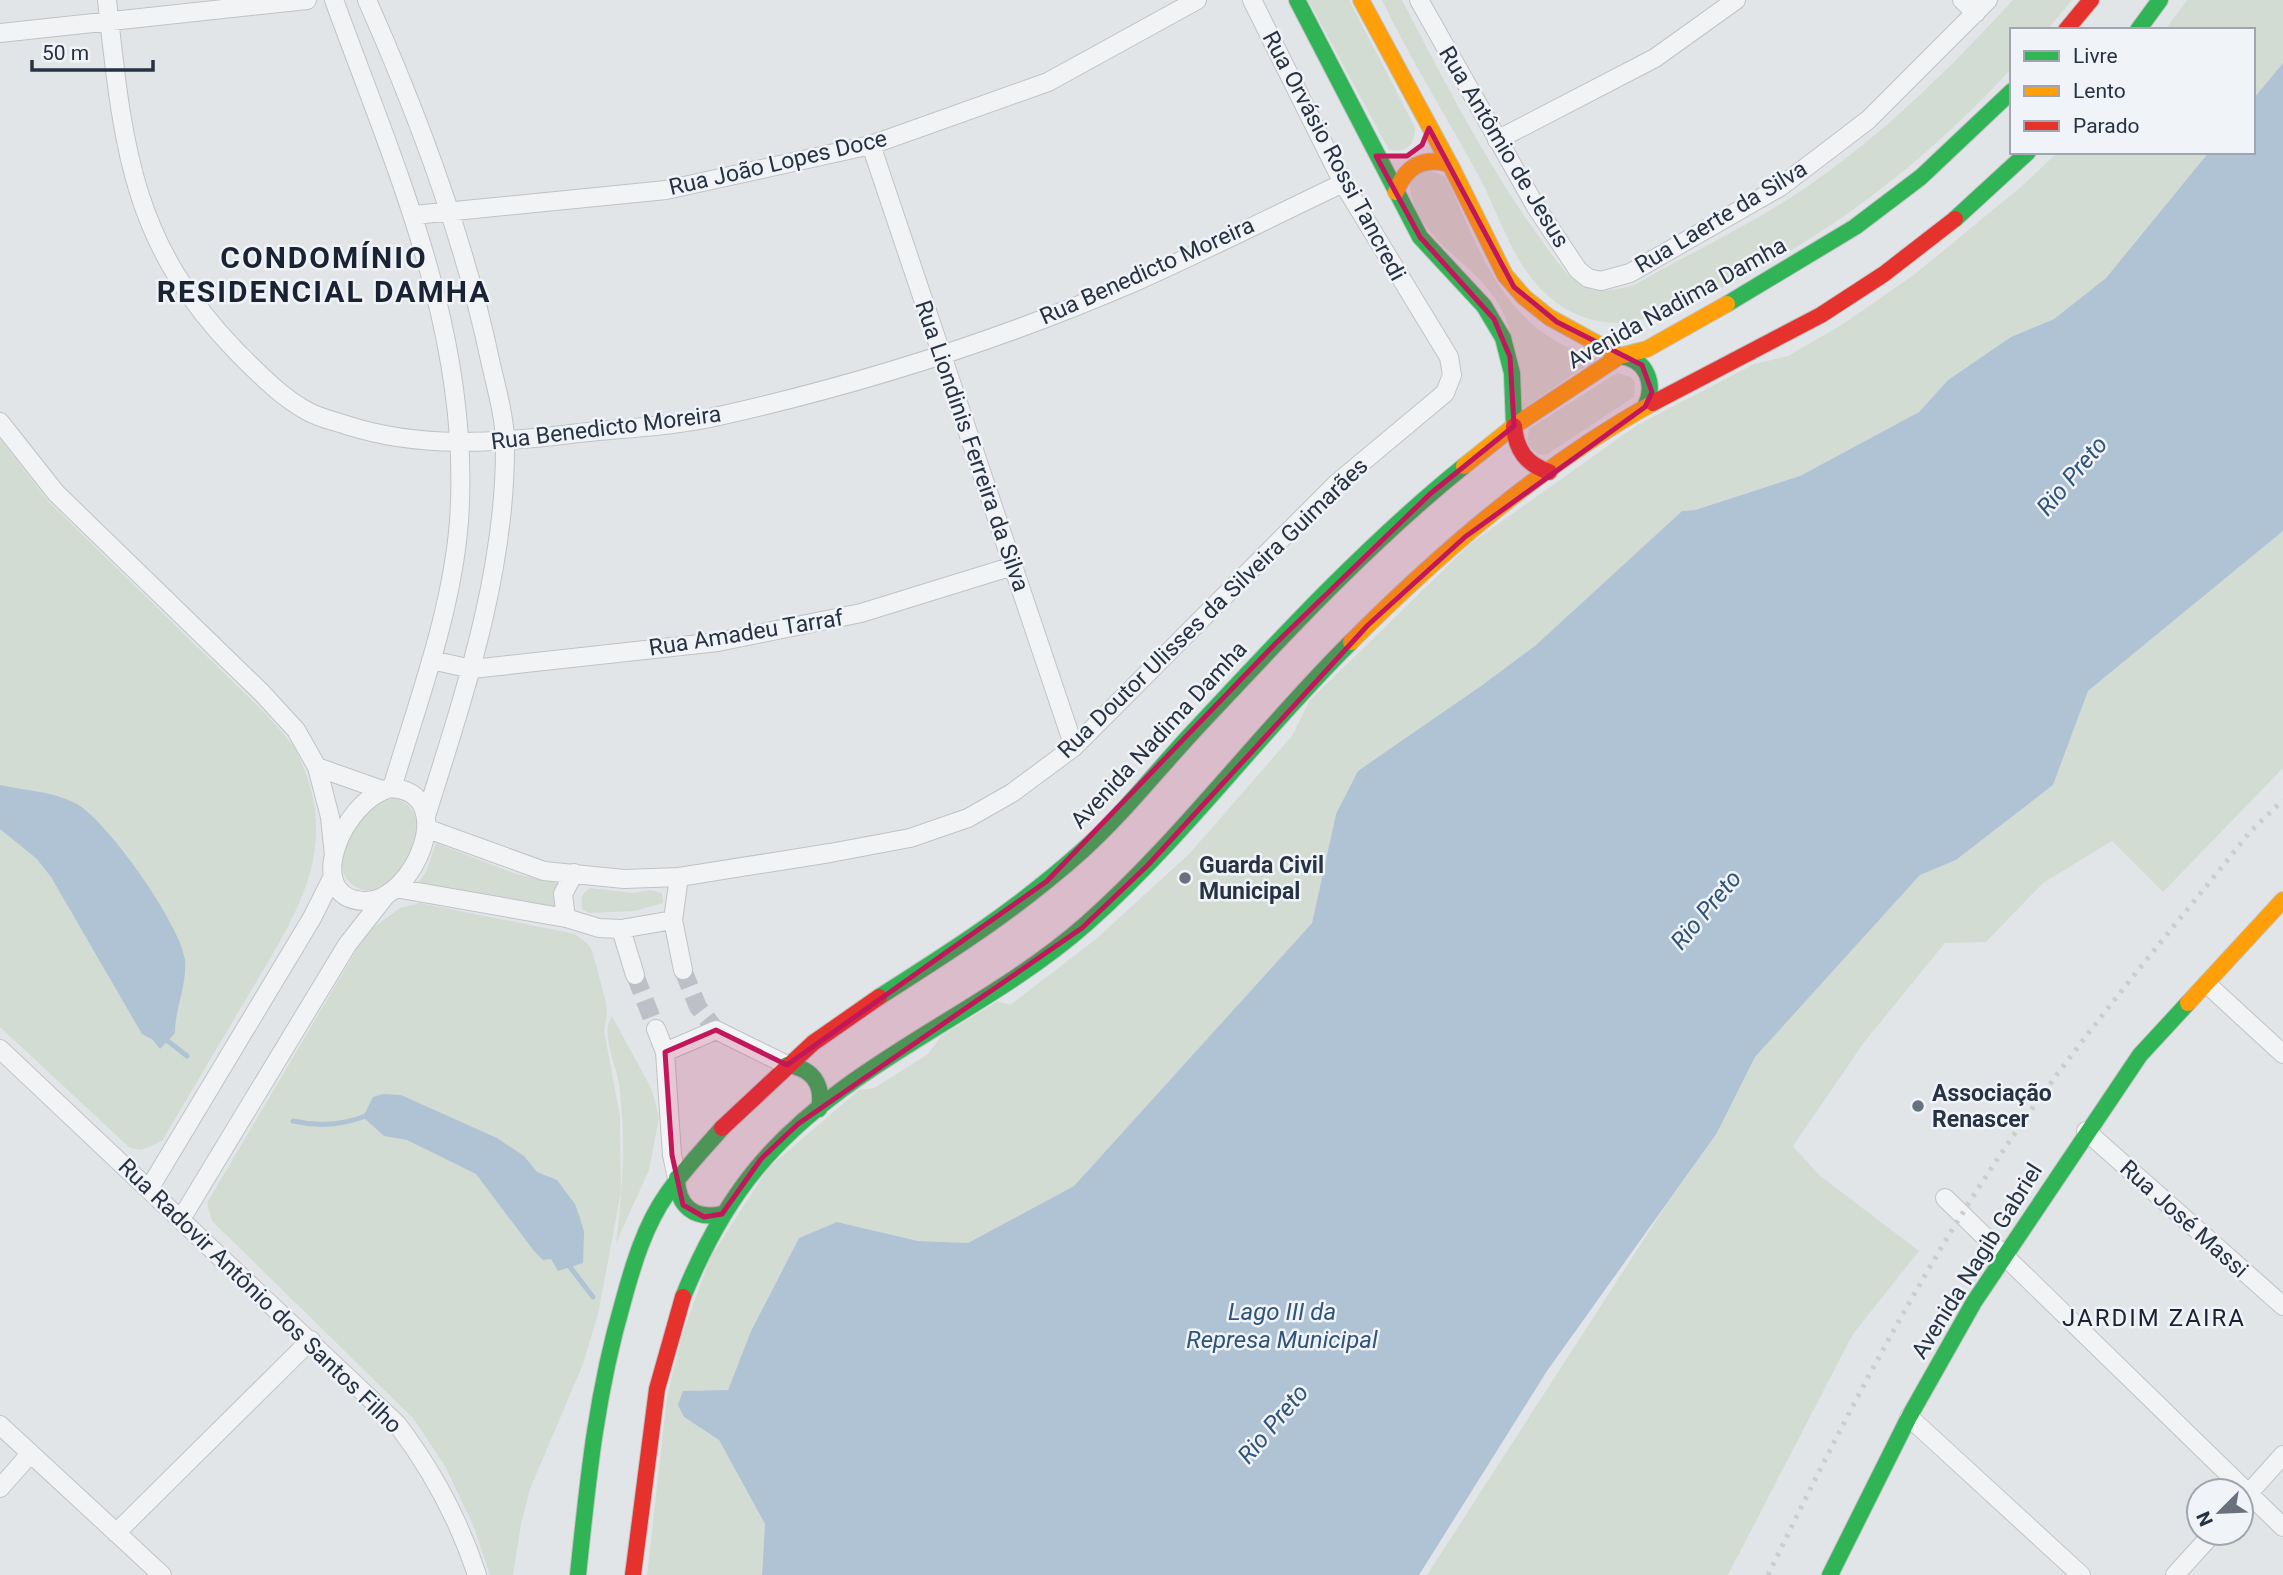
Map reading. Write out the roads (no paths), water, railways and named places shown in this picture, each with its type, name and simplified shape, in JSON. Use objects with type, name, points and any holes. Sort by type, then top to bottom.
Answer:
[{"type":"main road","points":[[1297,0],[1420,237],[1440,263],[1494,319],[1510,357],[1517,447],[1522,457],[1530,464],[1549,472]]},
{"type":"main road","points":[[1362,0],[1449,164],[1498,265],[1514,287],[1558,322],[1620,356],[1636,359],[1648,373],[1652,392],[1645,407]]},
{"type":"main road","points":[[2068,28],[2091,0]]},
{"type":"main road","points":[[2139,28],[2160,0]]},
{"type":"main road","name":"Avenida Nadima Damha","points":[[578,1575],[595,1416],[604,1366],[636,1257],[677,1178],[731,1117],[787,1065],[880,996],[984,931],[1075,857],[1338,580],[1430,494],[1514,426],[1620,356],[1647,349],[1785,272],[1855,227],[1921,177],[2010,93]]},
{"type":"main road","points":[[1376,156],[1392,159],[1407,156],[1422,145],[1429,128]]},
{"type":"main road","points":[[633,1575],[648,1431],[656,1388],[688,1281],[722,1214],[761,1159],[819,1109],[1015,978],[1082,928],[1148,864],[1368,625],[1465,537],[1549,472],[1645,407],[1783,338],[1854,294],[1955,220],[2026,154]]},
{"type":"main road","points":[[1396,192],[1402,176],[1415,164],[1432,160],[1449,164]]},
{"type":"main road","name":"Avenida Nagib Gabriel","points":[[1830,1575],[1909,1417],[2003,1256],[2085,1131],[2140,1055],[2283,900]]},
{"type":"main road","points":[[787,1065],[802,1067],[815,1076],[821,1092],[819,1109]]},
{"type":"main road","points":[[677,1178],[677,1192],[688,1210],[704,1217],[722,1214]]},
{"type":"street","name":"Rua Benedicto Moreira","points":[[107,0],[122,129],[149,227],[176,276],[213,327],[258,373],[310,413],[377,435],[462,444],[505,442],[716,417],[942,356],[1136,281],[1343,183]]},
{"type":"street","points":[[0,33],[307,0]]},
{"type":"street","points":[[334,0],[414,215],[442,312],[462,444],[459,524],[447,598],[431,660],[387,789],[351,815],[334,855]]},
{"type":"street","points":[[181,1219],[347,945],[422,850],[427,822],[487,610],[499,532],[505,442],[480,310],[450,213],[367,0]]},
{"type":"street","name":"Rua João Lopes Doce","points":[[414,215],[666,190],[871,145],[1048,82],[1198,0]]},
{"type":"street","name":"Rua Orvásio Rossi Tancredi","points":[[1252,0],[1343,183],[1442,346]]},
{"type":"street","name":"Rua Antômio de Jesus","points":[[1419,0],[1536,206],[1578,270],[1588,278],[1601,281]]},
{"type":"street","points":[[1497,140],[1655,58],[1736,0]]},
{"type":"street","points":[[1962,0],[1982,7]]},
{"type":"street","name":"Rua Laerte da Silva","points":[[1601,281],[1630,273],[1780,187],[1868,121],[1982,7]]},
{"type":"street","name":"Rua Liondinis Ferreira da Silva","points":[[871,145],[1074,747]]},
{"type":"street","name":"Rua Doutor Ulisses da Silveira Guimarães","points":[[427,822],[544,871],[624,879],[679,877],[910,838],[968,818],[1012,793],[1074,747],[1336,484],[1445,393],[1452,375],[1452,366],[1442,346]]},
{"type":"street","points":[[0,422],[56,493],[271,702],[296,730],[317,766],[330,817],[333,876],[312,918],[149,1189]]},
{"type":"street","name":"Rua Amadeu Tarraf","points":[[431,660],[472,669],[718,642],[860,613],[1013,566]]},
{"type":"street","points":[[317,766],[387,789],[400,788],[418,799],[427,822]]},
{"type":"street","points":[[566,918],[563,894],[575,873]]},
{"type":"street","points":[[333,876],[339,888],[349,897],[362,901],[376,900],[391,891],[566,918],[599,928],[621,929],[673,920]]},
{"type":"street","points":[[679,877],[673,920],[683,970]]},
{"type":"street","points":[[621,929],[635,975]]},
{"type":"street","points":[[2207,984],[2283,1054]]},
{"type":"street","points":[[656,1029],[665,1052],[671,1155],[677,1178]]},
{"type":"street","points":[[665,1052],[716,1030],[787,1065]]},
{"type":"street","name":"Rua Radovir Antônio dos Santos Filho","points":[[0,1049],[374,1400],[416,1449],[458,1523],[477,1575]]},
{"type":"street","name":"Rua José Massi","points":[[2085,1131],[2283,1306]]},
{"type":"street","points":[[1945,1198],[2223,1477]]},
{"type":"street","points":[[116,1533],[311,1340]]},
{"type":"street","points":[[1909,1417],[2081,1575]]},
{"type":"street","points":[[0,1425],[162,1575]]},
{"type":"street","points":[[0,1488],[30,1454]]},
{"type":"street","points":[[2255,1486],[2283,1455]]},
{"type":"street","points":[[2255,1506],[2283,1527]]},
{"type":"street","points":[[2175,1575],[2200,1547]]},
{"type":"water","name":"Lago III da Represa Municipal","points":[[2283,63],[2283,531],[2088,691],[2053,785],[1956,860],[1920,875],[1755,1057],[1717,1133],[1547,1371],[1419,1575],[762,1575],[765,1524],[719,1440],[684,1417],[678,1405],[683,1391],[728,1390],[751,1331],[799,1238],[837,1222],[918,1241],[968,1243],[1074,1186],[1312,923],[1336,814],[1358,771],[1536,645],[1682,511],[1695,510],[1800,476],[1919,412],[1948,380],[2011,337],[2054,319],[2106,278],[2207,154],[2255,154],[2255,97]]},
{"type":"water","points":[[0,785],[68,800],[90,814],[124,852],[171,923],[185,960],[184,979],[175,1033],[160,1049],[153,1040],[142,1034],[51,877],[37,859],[0,829]]},
{"type":"water","points":[[383,1094],[401,1095],[497,1138],[524,1156],[537,1172],[557,1180],[575,1204],[580,1218],[584,1232],[583,1263],[558,1271],[551,1259],[543,1260],[534,1251],[476,1174],[407,1140],[384,1136],[363,1117],[373,1097]]},
{"type":"waterway","points":[[164,1038],[187,1056]]},
{"type":"waterway","points":[[293,1121],[331,1124],[368,1115]]},
{"type":"waterway","points":[[567,1263],[593,1297]]},
{"type":"tunnel","points":[[683,970],[698,1007],[716,1030]]},
{"type":"tunnel","points":[[635,975],[656,1029]]},
{"type":"railway","points":[[1768,1575],[1866,1380],[1976,1191],[2059,1072],[2106,1011],[2250,832],[2283,800]]},
{"type":"place","name":"Guarda Civil Municipal","points":[[1185,878]]},
{"type":"place","name":"Associação Renascer","points":[[1918,1106]]},
{"type":"district","name":"CONDOMÍNIO RESIDENCIAL DAMHA","points":[[324,274]]},
{"type":"district","name":"JARDIM ZAIRA","points":[[2154,1318]]},
{"type":"water label","name":"Rio Preto","points":[[2072,476]]},
{"type":"water label","name":"Rio Preto","points":[[1706,910]]},
{"type":"water label","name":"Rio Preto","points":[[1273,1424]]}]
